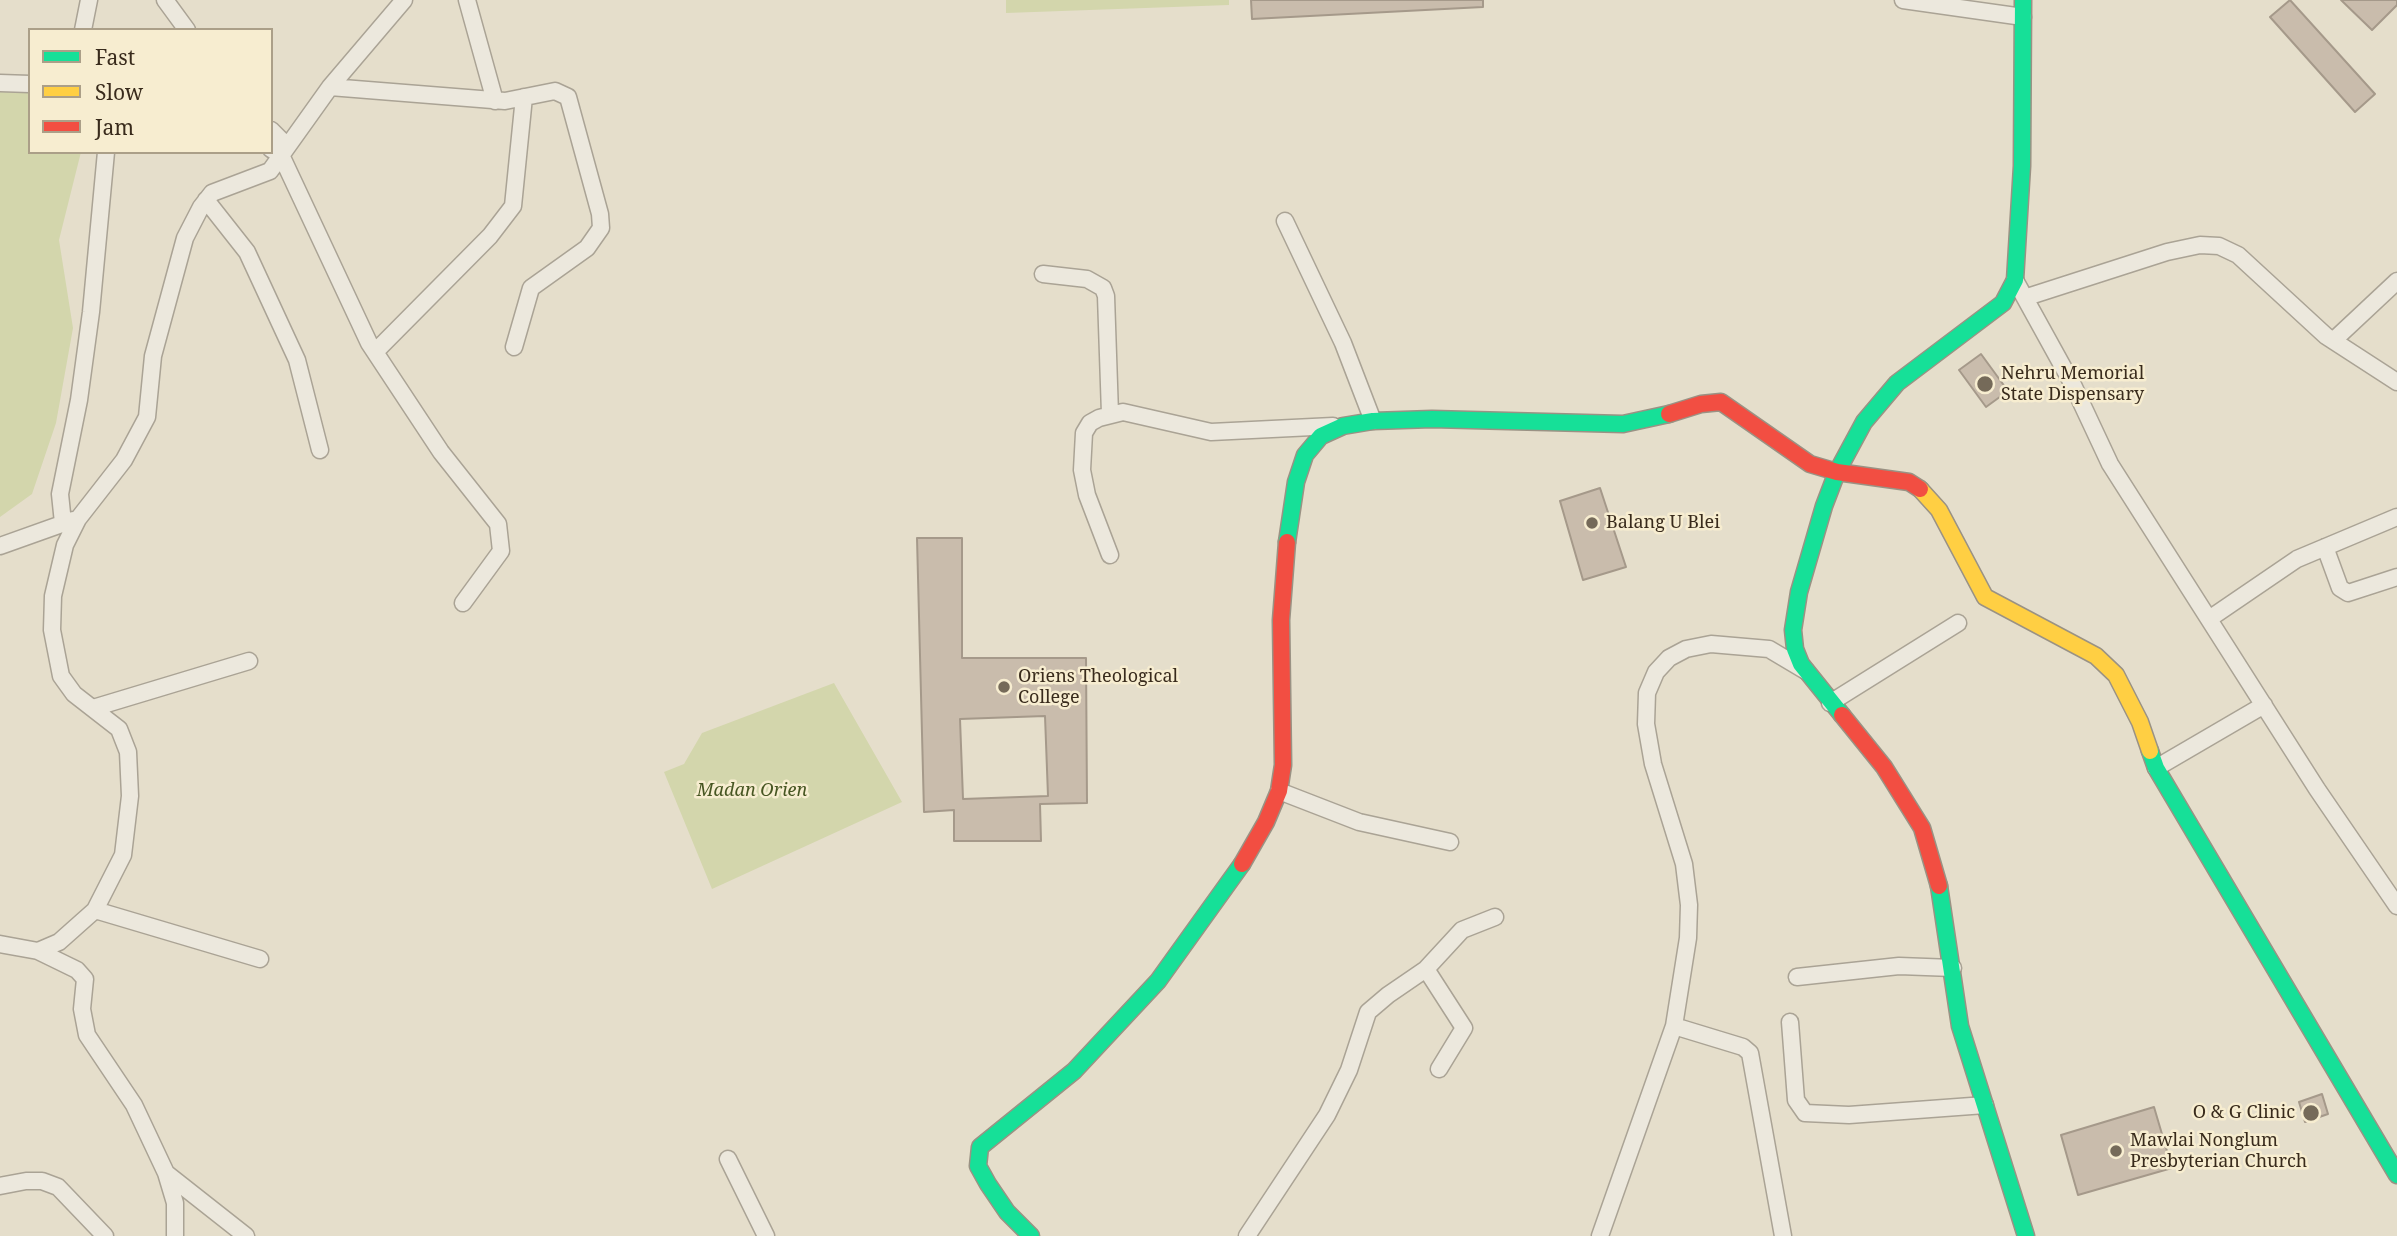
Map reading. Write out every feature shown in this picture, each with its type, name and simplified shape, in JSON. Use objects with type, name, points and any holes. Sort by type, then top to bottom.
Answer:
[{"type":"street","points":[[83,28],[89,0]]},
{"type":"street","points":[[165,0],[186,28]]},
{"type":"street","points":[[38,951],[59,942],[95,909],[123,855],[130,796],[128,752],[118,729],[74,694],[61,676],[52,630],[56,583],[71,521],[124,460],[147,416],[153,356],[162,321],[185,238],[206,200],[212,193],[270,171],[280,150],[404,0]]},
{"type":"street","points":[[467,0],[495,100]]},
{"type":"street","points":[[1903,0],[2023,17]]},
{"type":"street","points":[[2023,0],[2021,166],[2015,280],[2003,303],[1897,383],[1864,422],[1837,472],[1811,544],[1793,630],[1795,649],[1806,671],[1884,767],[1922,828],[1938,879],[1960,1026],[2025,1236]]},
{"type":"street","points":[[0,83],[28,84]]},
{"type":"street","points":[[330,88],[495,100],[555,92],[568,97],[602,221],[587,248],[536,281],[531,288],[514,347]]},
{"type":"street","points":[[376,352],[496,228],[513,206],[524,97]]},
{"type":"street","points":[[280,150],[376,352],[441,452],[498,524],[501,551],[463,603]]},
{"type":"street","points":[[71,521],[60,494],[79,400],[91,312],[106,154]]},
{"type":"street","points":[[206,200],[247,252],[285,332],[297,359],[320,450]]},
{"type":"street","points":[[1285,222],[1343,343],[1373,421]]},
{"type":"street","points":[[2027,297],[2167,251],[2200,245],[2219,246],[2238,255],[2333,340],[2397,382]]},
{"type":"street","points":[[1043,274],[1087,279],[1103,288],[1106,296],[1110,414]]},
{"type":"street","points":[[2015,280],[2027,297],[2110,464],[2263,705],[2397,906]]},
{"type":"street","points":[[2333,340],[2397,281]]},
{"type":"street","points":[[1110,555],[1087,495],[1081,454],[1090,424],[1110,414],[1123,412],[1211,432],[1432,419],[1623,424],[1652,419],[1701,404],[1721,402],[1810,464],[1837,472],[1909,482],[1925,493],[1939,510],[1985,597],[2096,656],[2116,675],[2136,713],[2156,768],[2397,1175]]},
{"type":"street","points":[[1031,1236],[1007,1212],[978,1166],[980,1147],[1074,1071],[1157,981],[1240,867],[1266,822],[1279,791],[1283,765],[1281,620],[1296,482],[1305,455],[1321,436],[1343,426]]},
{"type":"street","points":[[2209,619],[2297,559],[2397,517]]},
{"type":"street","points":[[0,546],[71,521]]},
{"type":"street","points":[[2325,547],[2340,588],[2348,593],[2397,577]]},
{"type":"street","points":[[1830,703],[1958,623]]},
{"type":"street","points":[[1601,1236],[1674,1026],[1684,972],[1689,905],[1684,864],[1653,764],[1646,724],[1647,694],[1656,672],[1669,658],[1686,649],[1711,644],[1769,649],[1806,671]]},
{"type":"street","points":[[93,708],[249,661]]},
{"type":"street","points":[[2156,768],[2263,705]]},
{"type":"street","points":[[1279,791],[1359,822],[1450,842]]},
{"type":"street","points":[[95,909],[260,959]]},
{"type":"street","points":[[1247,1236],[1327,1115],[1349,1070],[1368,1013],[1388,995],[1426,969],[1462,930],[1495,917]]},
{"type":"street","points":[[0,944],[38,951],[77,970],[85,979],[82,1009],[87,1035],[134,1105],[166,1173],[175,1203],[175,1236]]},
{"type":"street","points":[[1797,977],[1899,966],[1953,968]]},
{"type":"street","points":[[1426,969],[1464,1028],[1439,1069]]},
{"type":"street","points":[[1790,1023],[1796,1100],[1805,1114],[1849,1115],[1985,1105]]},
{"type":"street","points":[[1674,1026],[1743,1047],[1750,1053],[1783,1236]]},
{"type":"street","points":[[728,1159],[766,1236]]},
{"type":"street","points":[[166,1173],[246,1236]]},
{"type":"street","points":[[0,1186],[42,1181],[58,1187],[106,1236]]},
{"type":"green space","points":[[1006,0],[1229,0],[1229,5],[1006,13]]},
{"type":"green space","points":[[0,81],[28,83],[28,154],[80,154],[59,240],[73,328],[56,423],[32,494],[0,517]]},
{"type":"green space","name":"Madan Orien","points":[[834,683],[902,802],[712,889],[664,772],[684,764],[702,733]]},
{"type":"building","points":[[1251,0],[1483,0],[1483,7],[1252,19]]},
{"type":"building","points":[[2290,0],[2375,94],[2355,112],[2270,17]]},
{"type":"building","points":[[2341,0],[2397,0],[2397,5],[2372,30]]},
{"type":"building","points":[[1981,354],[2008,391],[1986,407],[1959,370]]},
{"type":"building","points":[[1600,488],[1626,567],[1583,580],[1560,501]]},
{"type":"building","name":"Oriens Theological College","points":[[917,538],[962,538],[962,658],[1086,658],[1087,803],[1040,804],[1041,841],[954,841],[954,810],[924,812]],"holes":[[[1045,716],[1048,796],[963,799],[960,719]]]},
{"type":"building","points":[[2322,1094],[2328,1114],[2305,1122],[2299,1102]]},
{"type":"building","name":"Mawlai Nonglum Presbyterian Church","points":[[2154,1107],[2172,1168],[2078,1195],[2061,1135]]},
{"type":"traffic: fast","points":[[1842,715],[1801,664],[1795,649],[1793,630],[1799,592],[1824,506],[1837,472],[1864,422],[1897,383],[2003,303],[2015,280],[2022,166],[2023,0]]},
{"type":"traffic: fast","points":[[1287,542],[1296,482],[1305,455],[1321,436],[1343,426],[1373,421],[1432,419],[1623,424],[1669,414]]},
{"type":"traffic: fast","points":[[2150,751],[2156,768],[2397,1175]]},
{"type":"traffic: fast","points":[[1031,1236],[1007,1212],[988,1184],[978,1166],[980,1147],[1074,1071],[1158,981],[1242,864]]},
{"type":"traffic: fast","points":[[1939,886],[1960,1026],[2026,1236]]},
{"type":"traffic: slow","points":[[1920,489],[1939,510],[1985,597],[2096,656],[2116,675],[2140,722],[2150,751]]},
{"type":"traffic: jam","points":[[1669,414],[1701,404],[1721,402],[1810,464],[1837,472],[1909,482],[1920,489]]},
{"type":"traffic: jam","points":[[1242,864],[1266,822],[1279,791],[1283,765],[1281,620],[1287,542]]},
{"type":"traffic: jam","points":[[1842,715],[1884,767],[1922,828],[1939,886]]},
{"type":"place","name":"Nehru Memorial State Dispensary","points":[[1985,384]]},
{"type":"place","name":"Balang U Blei","points":[[1592,523]]},
{"type":"place","name":"Oriens Theological College","points":[[1004,687]]},
{"type":"place","name":"O & G Clinic","points":[[2311,1113]]},
{"type":"place","name":"Mawlai Nonglum Presbyterian Church","points":[[2116,1151]]}]
